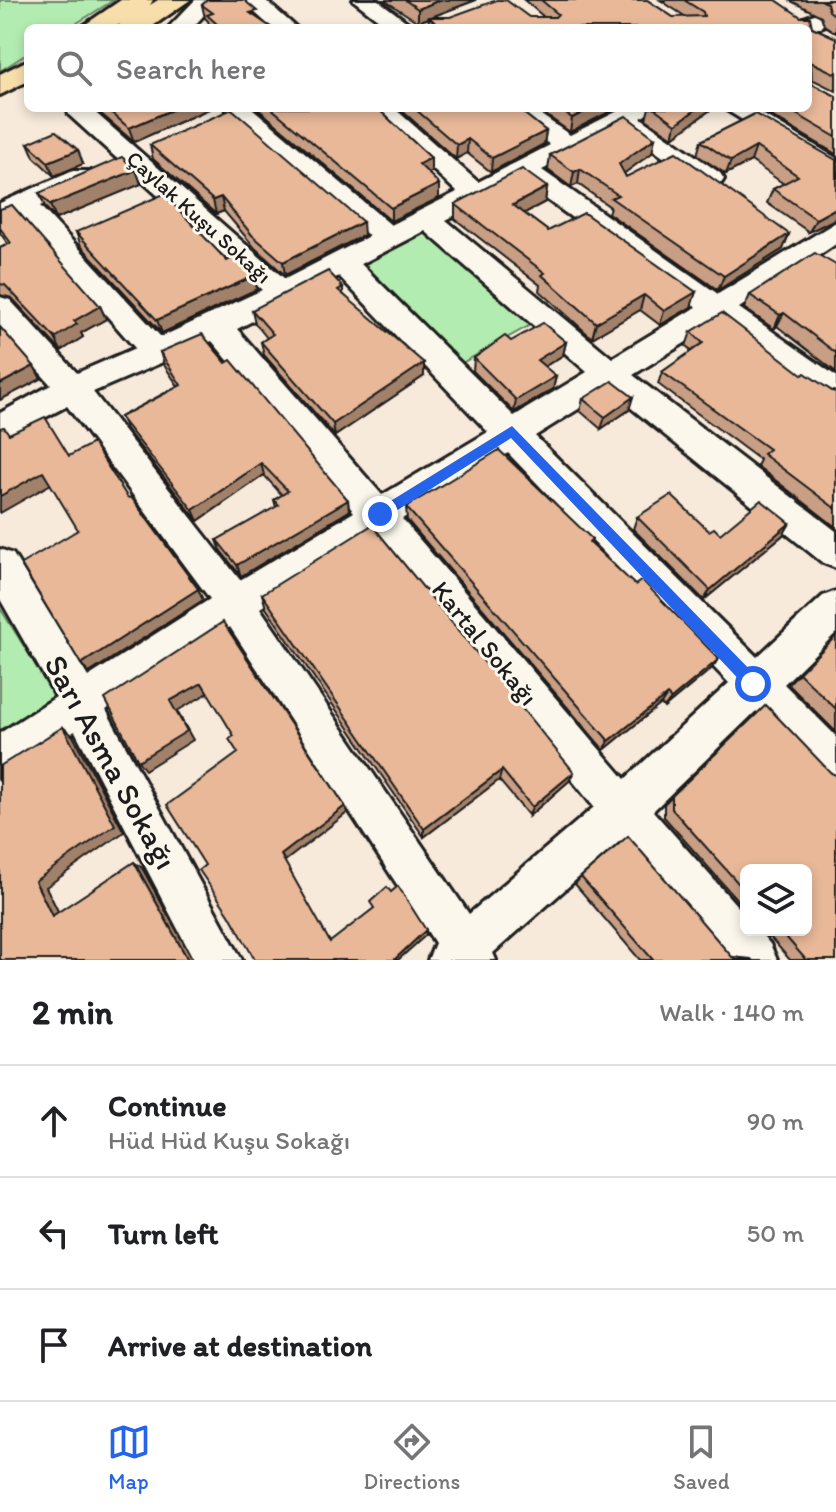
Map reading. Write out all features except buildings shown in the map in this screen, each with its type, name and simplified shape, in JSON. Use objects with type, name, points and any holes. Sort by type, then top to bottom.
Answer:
[{"type":"main road","points":[[101,24],[140,0]]},
{"type":"main road","points":[[138,24],[177,0]]},
{"type":"main road","points":[[0,86],[24,71]]},
{"type":"main road","points":[[0,110],[24,95]]},
{"type":"street","points":[[183,24],[207,0]]},
{"type":"street","points":[[252,0],[281,24]]},
{"type":"street","points":[[364,0],[398,24]]},
{"type":"street","points":[[810,24],[836,13]]},
{"type":"street","name":"Çaylak Kuşu Sokağı","points":[[80,112],[283,293]]},
{"type":"street","points":[[212,121],[230,112]]},
{"type":"street","points":[[243,112],[388,238]]},
{"type":"street","points":[[384,112],[476,194]]},
{"type":"street","points":[[521,112],[568,146]]},
{"type":"street","points":[[0,428],[72,388],[217,326],[633,112],[733,196]]},
{"type":"street","points":[[742,112],[836,169]]},
{"type":"street","points":[[156,351],[11,207],[159,144]]},
{"type":"street","points":[[522,169],[836,392]]},
{"type":"street","points":[[428,219],[610,374],[836,552]]},
{"type":"street","points":[[0,757],[235,603],[512,431],[718,308],[813,243]]},
{"type":"street","points":[[342,262],[512,431],[753,684],[836,765]]},
{"type":"street","points":[[0,308],[72,388],[235,603],[463,956],[622,811],[836,608]]},
{"type":"street","name":"Kartal Sokağı","points":[[217,326],[380,514],[622,811],[754,960]]},
{"type":"street","name":"Sarı Asma Sokağı","points":[[0,565],[81,703],[219,960]]},
{"type":"green space","points":[[0,0],[114,0],[75,24],[24,24],[24,56],[0,71]]},
{"type":"green space","points":[[427,222],[541,319],[453,368],[348,264]]},
{"type":"green space","points":[[0,608],[59,702],[0,741]]},
{"type":"route","points":[[380,514],[512,431],[753,684]]}]
